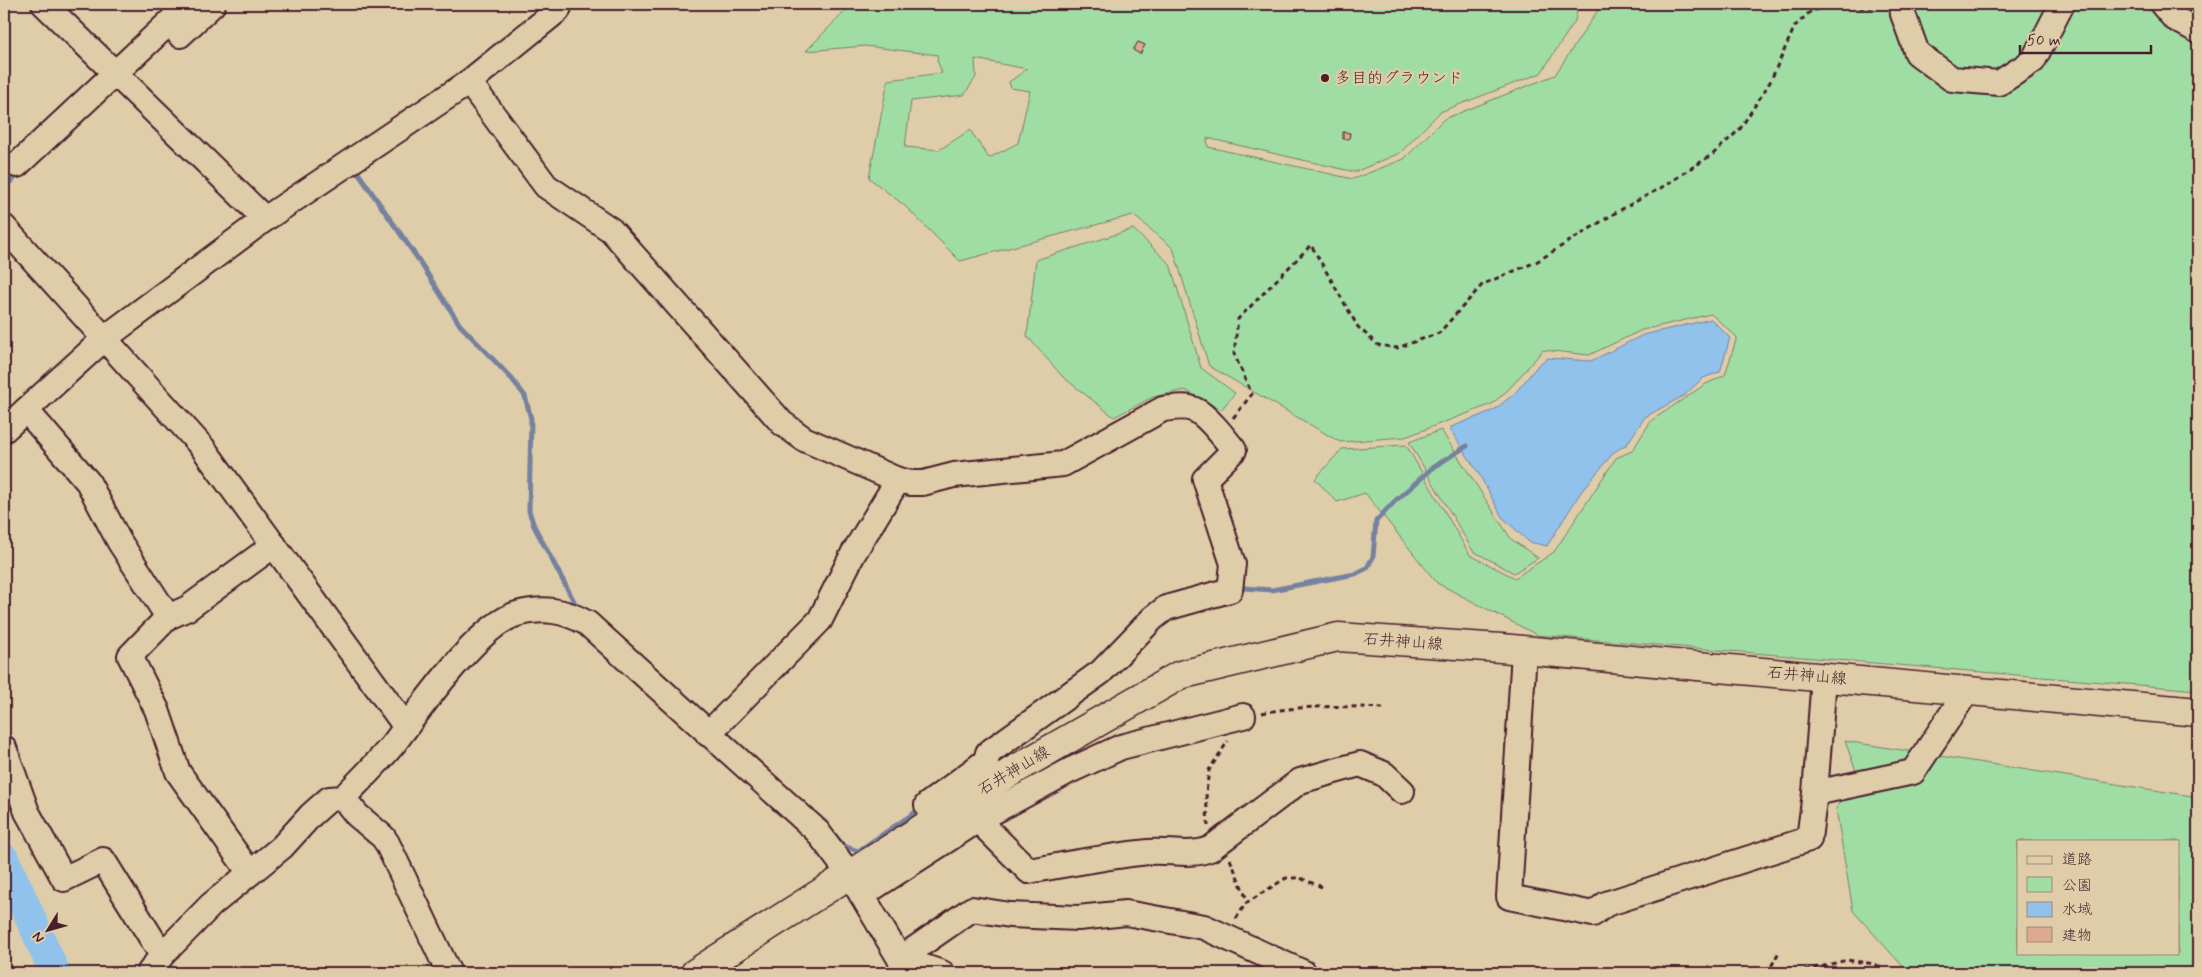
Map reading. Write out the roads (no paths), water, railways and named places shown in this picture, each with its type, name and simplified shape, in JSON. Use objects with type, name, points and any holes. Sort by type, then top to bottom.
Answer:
[{"type":"main road","name":"石井神山線","points":[[695,973],[856,885],[936,819],[1009,773],[1180,675],[1338,637],[1524,651],[2198,712]]},
{"type":"street","points":[[44,4],[265,219]]},
{"type":"street","points":[[122,78],[189,4]]},
{"type":"street","points":[[17,165],[213,4]]},
{"type":"street","points":[[4,430],[105,338],[265,219],[469,82],[558,10],[560,4]]},
{"type":"street","points":[[1902,9],[1917,53],[1952,79],[1999,83],[2033,61],[2062,4]]},
{"type":"street","points":[[2162,4],[2174,18],[2198,31]]},
{"type":"street","points":[[469,82],[546,186],[611,230],[782,423],[804,439],[898,480],[923,483],[954,476],[1063,464],[1156,413],[1182,407],[1196,410],[1220,433],[1234,450],[1205,479],[1233,564],[1230,590],[1166,608],[1153,618],[1101,672],[988,753],[986,761],[927,805],[936,819]]},
{"type":"street","points":[[4,226],[203,448],[406,727]]},
{"type":"street","points":[[26,410],[88,482],[119,541],[168,617]]},
{"type":"street","points":[[712,730],[820,620],[853,554],[898,480]]},
{"type":"street","points":[[250,873],[178,772],[158,710],[130,656],[168,617],[188,608],[274,545]]},
{"type":"street","points":[[4,748],[27,812],[64,879],[103,860],[155,964],[211,905],[282,847],[329,799],[343,798],[393,744],[458,661],[492,629],[516,614],[551,609],[569,613],[586,623],[712,730],[817,831],[856,885],[900,959],[942,973]]},
{"type":"street","points":[[1524,651],[1509,897],[1594,914],[1606,904],[1809,839],[1815,793],[1824,678]]},
{"type":"street","points":[[384,696],[403,698],[421,694],[438,686]]},
{"type":"street","points":[[1815,793],[1913,772],[1967,691]]},
{"type":"street","points":[[856,885],[1069,771],[1121,747],[1243,716]]},
{"type":"street","points":[[978,820],[1029,871],[1151,852],[1198,854],[1218,851],[1300,781],[1360,764],[1384,774],[1402,791]]},
{"type":"street","points":[[343,798],[357,816],[383,837],[387,843],[450,973]]},
{"type":"street","points":[[900,959],[972,909],[1010,915],[1078,918],[1126,913],[1204,927],[1304,973]]},
{"type":"water","points":[[1711,319],[1730,338],[1720,372],[1703,378],[1685,395],[1645,417],[1627,444],[1614,452],[1581,492],[1547,546],[1529,542],[1502,517],[1479,474],[1449,428],[1494,410],[1515,393],[1539,364],[1548,358],[1591,361],[1643,335]]},
{"type":"waterway","points":[[356,170],[418,259],[460,325],[512,379],[525,396],[531,419],[529,511],[534,526],[576,605],[580,607]]},
{"type":"waterway","points":[[4,188],[20,173]]},
{"type":"waterway","points":[[1244,588],[1272,590],[1355,574],[1367,568],[1373,557],[1376,521],[1395,501],[1435,466],[1467,446]]},
{"type":"waterway","points":[[833,833],[844,846],[858,851],[920,809]]},
{"type":"waterway","points":[[4,859],[55,973]]},
{"type":"place","name":"多目的グラウンド","points":[[1325,78]]}]
